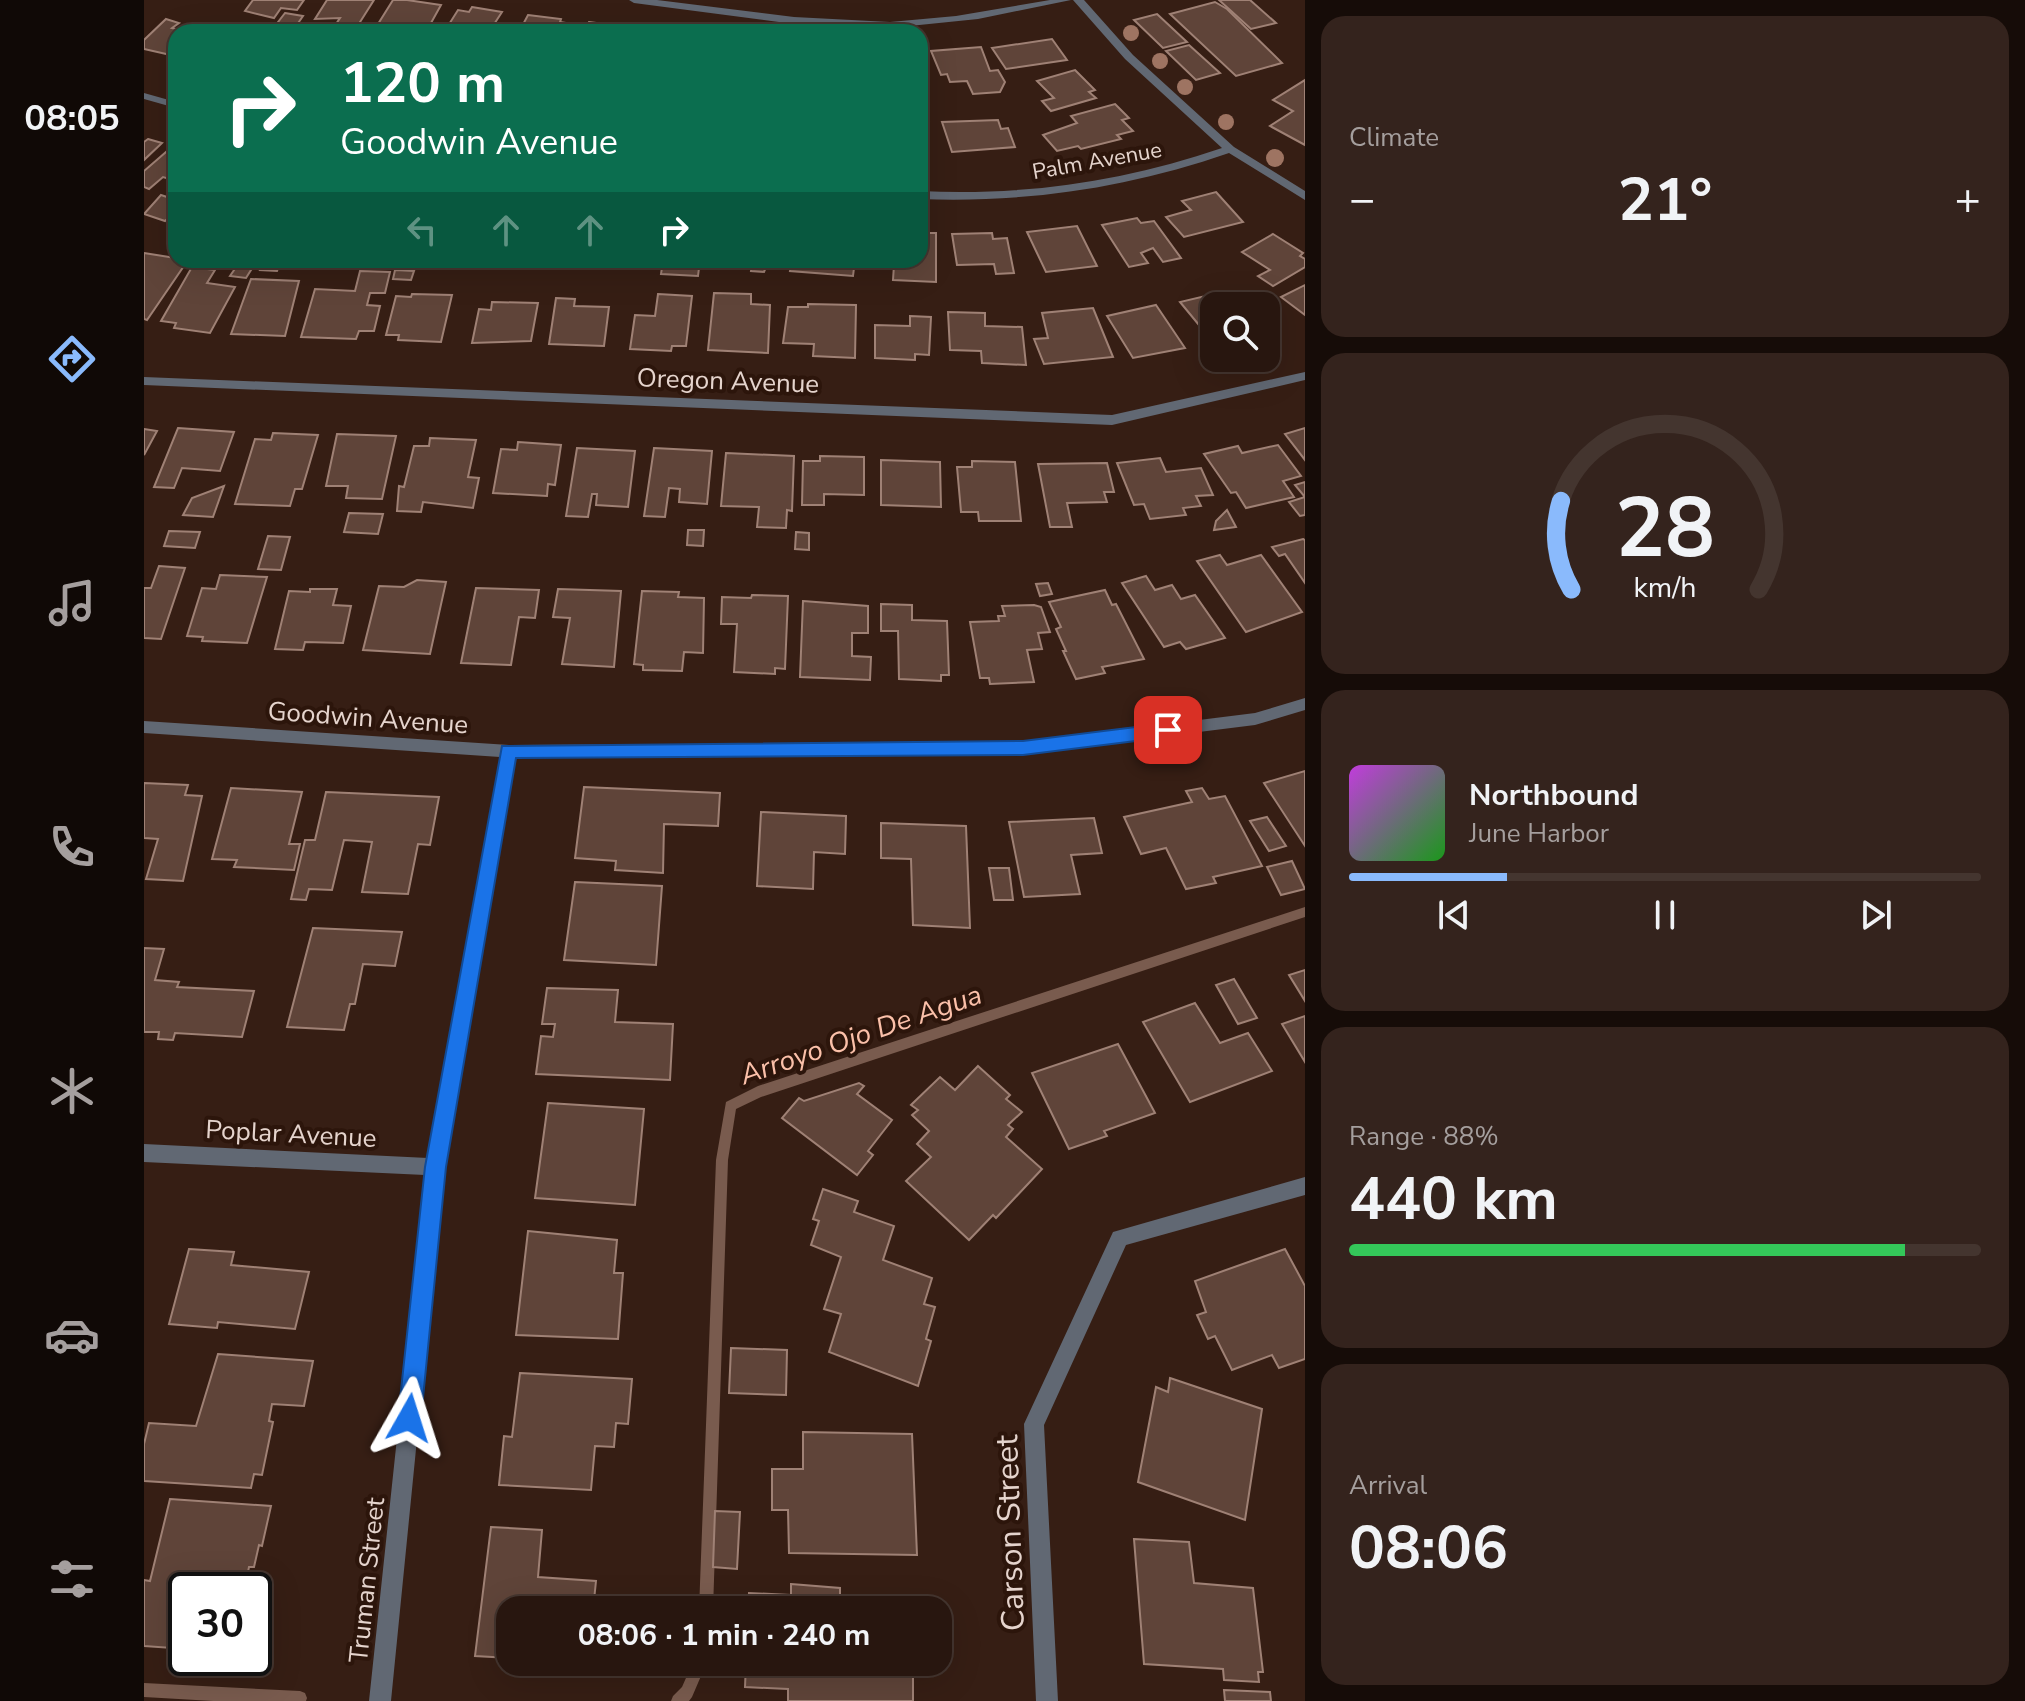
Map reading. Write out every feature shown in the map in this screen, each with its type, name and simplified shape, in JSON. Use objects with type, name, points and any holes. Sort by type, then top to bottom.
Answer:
[{"type":"street","points":[[634,0],[772,18],[873,24]]},
{"type":"street","points":[[901,24],[975,17],[1066,0]]},
{"type":"street","points":[[1078,0],[1129,57],[1230,149],[1305,196]]},
{"type":"street","points":[[144,96],[168,103]]},
{"type":"street","name":"Palm Avenue","points":[[928,195],[1049,194],[1185,166],[1230,149]]},
{"type":"street","name":"Oregon Avenue","points":[[144,381],[1112,420],[1305,376]]},
{"type":"street","name":"Goodwin Avenue","points":[[144,727],[509,751],[1023,748],[1255,719],[1305,704]]},
{"type":"street","name":"Truman Street","points":[[380,1701],[435,1167],[509,751]]},
{"type":"street","name":"Poplar Avenue","points":[[144,1153],[435,1167]]},
{"type":"street","name":"Carson Street","points":[[1047,1701],[1034,1424],[1120,1238],[1305,1186]]},
{"type":"building","points":[[253,0],[304,0],[297,10],[281,8],[274,18],[245,11]]},
{"type":"building","points":[[327,0],[374,0],[359,24],[336,24],[340,18],[315,19]]},
{"type":"building","points":[[393,0],[441,5],[430,24],[378,24]]},
{"type":"building","points":[[1219,0],[1250,0],[1276,23],[1251,29]]},
{"type":"building","points":[[1215,2],[1227,9],[1282,63],[1236,76],[1170,14]]},
{"type":"building","points":[[472,7],[502,12],[494,24],[449,24],[458,10],[469,12]]},
{"type":"building","points":[[285,13],[303,16],[297,24],[277,24]]},
{"type":"building","points":[[1157,14],[1187,42],[1163,48],[1134,20]]},
{"type":"building","points":[[528,15],[561,19],[560,22],[572,24],[523,24]]},
{"type":"building","points":[[166,19],[179,23],[168,24],[168,54],[144,49],[144,40]]},
{"type":"building","points":[[1052,39],[1067,60],[1006,69],[992,48]]},
{"type":"building","points":[[1189,45],[1220,73],[1196,80],[1166,51]]},
{"type":"building","points":[[981,47],[990,71],[998,70],[1005,82],[1000,92],[973,94],[967,81],[950,82],[947,74],[941,75],[931,51]]},
{"type":"building","points":[[1075,70],[1095,90],[1089,92],[1096,98],[1051,111],[1042,101],[1054,98],[1037,81]]},
{"type":"building","points":[[1305,80],[1305,145],[1270,126],[1293,111],[1273,100]]},
{"type":"building","points":[[1115,104],[1129,118],[1122,120],[1133,131],[1117,135],[1121,139],[1081,149],[1078,146],[1057,151],[1043,135],[1077,123],[1071,116]]},
{"type":"building","points":[[998,120],[1001,129],[1008,128],[1015,147],[952,152],[942,122]]},
{"type":"building","points":[[148,139],[162,143],[144,160],[144,142]]},
{"type":"building","points":[[168,150],[168,179],[163,177],[149,189],[144,187],[144,171]]},
{"type":"building","points":[[1216,192],[1243,222],[1184,237],[1166,217],[1191,210],[1182,201]]},
{"type":"building","points":[[161,195],[168,197],[168,218],[165,221],[144,214]]},
{"type":"building","points":[[1137,218],[1141,223],[1154,221],[1181,258],[1163,262],[1153,248],[1141,253],[1148,263],[1129,267],[1102,225]]},
{"type":"building","points":[[1077,226],[1097,266],[1046,272],[1027,232]]},
{"type":"building","points":[[928,233],[936,233],[936,282],[893,280],[894,268],[928,268]]},
{"type":"building","points":[[992,233],[993,239],[1007,238],[1014,273],[996,274],[994,264],[957,265],[952,234]]},
{"type":"building","points":[[1273,234],[1303,253],[1300,256],[1305,259],[1305,267],[1273,286],[1258,276],[1270,270],[1242,252]]},
{"type":"building","points":[[144,253],[168,257],[168,268],[183,268],[147,320],[144,319]]},
{"type":"building","points":[[191,268],[215,270],[207,283],[235,287],[210,333],[174,328],[176,323],[161,321]]},
{"type":"building","points":[[236,268],[252,268],[246,278],[230,276]]},
{"type":"building","points":[[261,268],[278,268],[277,271]]},
{"type":"building","points":[[662,268],[699,268],[698,276],[661,274]]},
{"type":"building","points":[[751,268],[766,268],[764,272],[751,271]]},
{"type":"building","points":[[791,268],[854,268],[853,276],[790,271]]},
{"type":"building","points":[[395,270],[414,271],[411,280],[393,279]]},
{"type":"building","points":[[360,271],[390,272],[385,293],[370,293],[367,305],[380,306],[374,331],[359,331],[356,339],[301,337],[315,289],[355,291]]},
{"type":"building","points":[[251,279],[299,281],[285,336],[231,334]]},
{"type":"building","points":[[1305,285],[1305,315],[1281,297]]},
{"type":"building","points":[[714,293],[751,294],[751,304],[770,305],[768,353],[708,350]]},
{"type":"building","points":[[412,294],[452,295],[441,342],[398,340],[399,335],[386,335],[396,296],[411,297]]},
{"type":"building","points":[[658,294],[692,296],[686,346],[672,346],[671,351],[630,349],[635,315],[655,316]]},
{"type":"building","points":[[1200,297],[1200,326],[1180,302]]},
{"type":"building","points":[[556,298],[575,299],[574,306],[609,307],[604,346],[549,344]]},
{"type":"building","points":[[492,302],[538,303],[531,341],[472,343],[479,309],[491,310]]},
{"type":"building","points":[[808,304],[856,305],[855,358],[813,356],[814,344],[783,343],[788,307],[808,307]]},
{"type":"building","points":[[1156,305],[1185,348],[1133,358],[1107,316]]},
{"type":"building","points":[[1093,308],[1113,357],[1044,364],[1034,339],[1048,338],[1042,313]]},
{"type":"building","points":[[948,312],[985,313],[985,326],[1022,327],[1026,365],[982,363],[981,351],[950,350]]},
{"type":"building","points":[[910,316],[931,317],[929,355],[915,354],[915,360],[875,358],[875,325],[910,326]]},
{"type":"building","points":[[178,428],[234,432],[220,471],[182,468],[174,488],[154,487]]},
{"type":"building","points":[[1305,428],[1305,460],[1285,434]]},
{"type":"building","points":[[144,429],[157,431],[144,455]]},
{"type":"building","points":[[273,433],[318,435],[302,489],[295,489],[290,506],[235,504],[255,439],[271,440]]},
{"type":"building","points":[[337,434],[396,436],[382,499],[346,498],[348,486],[326,486]]},
{"type":"building","points":[[430,438],[476,440],[468,477],[479,478],[473,508],[423,502],[421,512],[397,511],[399,486],[404,487],[414,446],[429,446]]},
{"type":"building","points":[[518,442],[561,445],[555,485],[548,484],[547,496],[493,493],[501,449],[517,450]]},
{"type":"building","points":[[1278,445],[1301,476],[1283,481],[1294,497],[1246,508],[1236,492],[1231,493],[1204,454],[1238,446],[1242,453]]},
{"type":"building","points":[[577,448],[635,451],[628,507],[596,505],[597,494],[592,494],[588,517],[566,516]]},
{"type":"building","points":[[654,448],[712,451],[707,504],[679,502],[680,489],[669,488],[665,517],[644,516]]},
{"type":"building","points":[[726,453],[794,456],[792,511],[787,510],[786,528],[757,527],[759,507],[721,506]]},
{"type":"building","points":[[820,456],[864,457],[864,495],[824,494],[824,505],[802,505],[803,461],[820,461]]},
{"type":"building","points":[[1160,458],[1166,472],[1201,468],[1213,495],[1196,496],[1201,506],[1183,508],[1186,515],[1150,519],[1144,504],[1134,505],[1117,463]]},
{"type":"building","points":[[881,460],[940,462],[941,507],[881,505]]},
{"type":"building","points":[[972,461],[1015,462],[1021,521],[979,521],[978,512],[961,512],[957,467],[972,467]]},
{"type":"building","points":[[1107,463],[1114,492],[1104,492],[1107,502],[1067,503],[1072,527],[1050,527],[1038,464]]},
{"type":"building","points":[[1305,482],[1305,497],[1295,485]]},
{"type":"building","points":[[224,486],[213,517],[183,515],[192,498]]},
{"type":"building","points":[[1305,497],[1305,515],[1300,516],[1289,502]]},
{"type":"building","points":[[1227,510],[1236,527],[1214,530],[1216,521]]},
{"type":"building","points":[[349,513],[383,514],[378,534],[344,532]]},
{"type":"building","points":[[688,530],[704,530],[703,546],[687,545]]},
{"type":"building","points":[[169,531],[200,532],[195,548],[164,546]]},
{"type":"building","points":[[796,532],[809,533],[809,550],[795,549]]},
{"type":"building","points":[[268,536],[290,537],[281,570],[258,569]]},
{"type":"building","points":[[1303,539],[1305,583],[1285,554],[1279,556],[1272,547]]},
{"type":"building","points":[[1220,555],[1227,565],[1261,555],[1302,612],[1246,632],[1197,561]]},
{"type":"building","points":[[159,566],[185,568],[161,639],[144,638],[144,588],[151,588]]},
{"type":"building","points":[[220,575],[267,577],[247,643],[202,641],[203,637],[187,636],[202,588],[216,589]]},
{"type":"building","points":[[1146,576],[1155,590],[1172,585],[1181,599],[1195,595],[1225,638],[1186,649],[1180,642],[1164,647],[1122,583]]},
{"type":"building","points":[[417,580],[446,582],[430,654],[363,650],[379,586],[404,587]]},
{"type":"building","points":[[1048,583],[1052,594],[1040,596],[1036,584]]},
{"type":"building","points":[[476,588],[539,590],[535,618],[519,617],[511,665],[461,663]]},
{"type":"building","points":[[310,589],[337,589],[333,605],[351,606],[343,643],[305,642],[303,650],[275,649],[289,591],[310,592]]},
{"type":"building","points":[[558,589],[621,591],[614,667],[562,664],[570,618],[553,617]]},
{"type":"building","points":[[1105,590],[1112,605],[1116,604],[1144,659],[1102,667],[1105,673],[1076,679],[1056,629],[1061,627],[1049,602]]},
{"type":"building","points":[[642,591],[679,592],[678,597],[704,598],[703,653],[684,652],[682,671],[643,670],[643,665],[634,664]]},
{"type":"building","points":[[752,595],[788,596],[785,669],[775,668],[775,674],[734,672],[737,624],[721,624],[722,597],[751,598]]},
{"type":"building","points":[[803,601],[868,606],[868,633],[852,633],[852,656],[871,657],[870,680],[800,677]]},
{"type":"building","points":[[881,604],[912,605],[912,620],[947,621],[949,675],[941,675],[941,681],[899,679],[898,631],[881,631]]},
{"type":"building","points":[[1002,606],[1041,607],[1050,632],[1038,633],[1042,649],[1027,650],[1034,682],[990,684],[989,678],[980,678],[970,622],[999,621],[998,616],[1005,616]]},
{"type":"building","points":[[1305,771],[1305,846],[1264,783]]},
{"type":"building","points":[[144,783],[188,785],[185,795],[202,796],[183,881],[146,879],[158,839],[144,838]]},
{"type":"building","points":[[584,787],[720,793],[718,826],[664,824],[663,873],[615,870],[616,861],[575,858]]},
{"type":"building","points":[[231,788],[302,792],[289,844],[300,844],[294,870],[234,867],[237,860],[212,859]]},
{"type":"building","points":[[1202,788],[1209,799],[1225,796],[1262,866],[1213,877],[1216,883],[1186,889],[1166,848],[1141,854],[1124,817],[1192,802],[1186,791]]},
{"type":"building","points":[[326,792],[439,797],[430,845],[418,844],[408,894],[362,892],[372,842],[344,840],[332,890],[309,889],[306,900],[291,899],[305,840],[315,840]]},
{"type":"building","points":[[761,812],[846,816],[845,854],[814,852],[813,889],[757,886]]},
{"type":"building","points":[[1267,817],[1286,846],[1269,851],[1250,821]]},
{"type":"building","points":[[1094,818],[1102,853],[1071,855],[1080,894],[1024,897],[1009,822]]},
{"type":"building","points":[[881,823],[966,826],[970,928],[913,925],[911,859],[881,858]]},
{"type":"building","points":[[1292,861],[1305,889],[1281,895],[1267,867]]},
{"type":"building","points":[[989,868],[1009,868],[1013,900],[994,900]]},
{"type":"building","points":[[575,882],[662,886],[656,965],[564,960]]},
{"type":"building","points":[[313,928],[402,932],[395,966],[363,964],[355,1004],[350,1004],[344,1030],[287,1027]]},
{"type":"building","points":[[144,948],[164,949],[155,980],[179,982],[177,987],[254,991],[242,1037],[175,1033],[173,1040],[158,1039],[159,1032],[144,1032]]},
{"type":"building","points":[[1305,970],[1305,1001],[1289,975]]},
{"type":"building","points":[[1234,979],[1257,1018],[1238,1024],[1216,985]]},
{"type":"building","points":[[547,988],[618,990],[615,1022],[673,1024],[670,1080],[536,1074],[541,1036],[553,1037],[555,1024],[542,1024]]},
{"type":"building","points":[[1195,1003],[1220,1043],[1248,1033],[1272,1071],[1190,1102],[1143,1022]]},
{"type":"building","points":[[1305,1016],[1305,1062],[1282,1024]]},
{"type":"building","points":[[1118,1044],[1155,1113],[1104,1131],[1107,1136],[1069,1149],[1032,1073]]},
{"type":"building","points":[[978,1066],[1010,1095],[1006,1099],[1022,1112],[1008,1125],[1013,1129],[1006,1137],[1042,1169],[996,1218],[993,1215],[969,1240],[906,1181],[931,1157],[917,1144],[929,1131],[912,1115],[918,1110],[911,1105],[940,1077],[955,1090]]},
{"type":"building","points":[[859,1083],[864,1086],[857,1094],[892,1120],[868,1151],[873,1155],[857,1175],[782,1118],[799,1098],[804,1101]]},
{"type":"building","points":[[548,1103],[644,1109],[635,1205],[535,1198]]},
{"type":"building","points":[[823,1189],[858,1201],[854,1212],[894,1226],[883,1260],[932,1278],[924,1304],[935,1307],[926,1339],[931,1341],[918,1386],[829,1352],[841,1314],[824,1309],[841,1257],[811,1245],[819,1221],[813,1219]]},
{"type":"building","points":[[528,1231],[617,1240],[614,1273],[623,1273],[618,1339],[516,1335]]},
{"type":"building","points":[[189,1249],[234,1252],[231,1265],[309,1272],[295,1329],[218,1322],[217,1328],[169,1324]]},
{"type":"building","points":[[1285,1249],[1305,1286],[1305,1359],[1279,1368],[1272,1355],[1232,1370],[1215,1336],[1208,1339],[1197,1315],[1206,1312],[1195,1281]]},
{"type":"building","points":[[731,1348],[787,1350],[786,1395],[729,1393]]},
{"type":"building","points":[[218,1354],[313,1361],[304,1406],[272,1404],[269,1421],[273,1422],[262,1475],[254,1474],[251,1488],[144,1481],[144,1444],[149,1423],[196,1426]]},
{"type":"building","points":[[520,1373],[632,1379],[628,1424],[616,1423],[614,1447],[595,1446],[591,1490],[499,1485],[504,1436],[512,1437]]},
{"type":"building","points":[[1170,1378],[1262,1409],[1245,1520],[1138,1482],[1156,1387],[1168,1392]]},
{"type":"building","points":[[803,1432],[912,1434],[917,1555],[789,1553],[788,1510],[772,1510],[772,1469],[803,1469]]},
{"type":"building","points":[[170,1499],[271,1506],[262,1546],[259,1545],[254,1567],[249,1567],[248,1572],[168,1572],[168,1648],[144,1646],[144,1580],[150,1581]]},
{"type":"building","points":[[715,1511],[740,1512],[737,1569],[713,1567]]},
{"type":"building","points":[[491,1527],[542,1530],[538,1577],[596,1581],[594,1596],[496,1596],[496,1657],[475,1656]]},
{"type":"building","points":[[1134,1539],[1189,1542],[1194,1583],[1253,1588],[1263,1672],[1258,1672],[1259,1682],[1224,1680],[1223,1669],[1144,1664]]},
{"type":"building","points":[[791,1584],[840,1588],[840,1596],[749,1596],[749,1593],[791,1595]]},
{"type":"building","points":[[745,1676],[913,1676],[913,1701],[788,1701],[788,1689],[745,1687]]},
{"type":"building","points":[[1224,1690],[1270,1692],[1271,1701],[1225,1701]]},
{"type":"waterway","name":"Arroyo Ojo De Agua","points":[[706,1596],[722,1160],[730,1106],[758,1092],[1305,912]]},
{"type":"waterway","name":"Arroyo Ojo De Agua","points":[[678,1701],[687,1692],[694,1676]]},
{"type":"waterway","name":"Arroyo Ojo De Agua","points":[[144,1690],[300,1698]]},
{"type":"route","points":[[409,1418],[435,1167],[509,751],[1023,748],[1168,730]]}]
